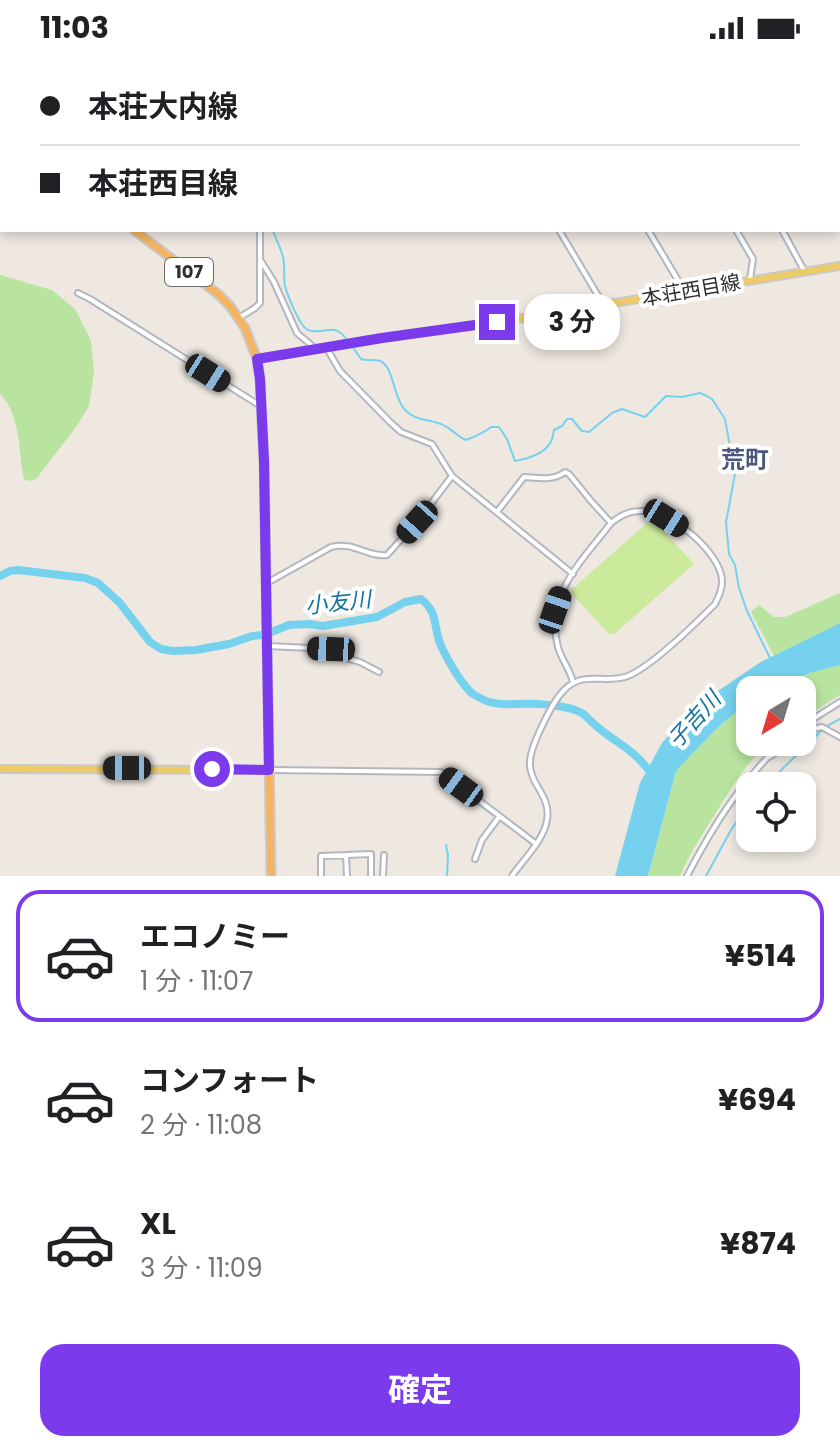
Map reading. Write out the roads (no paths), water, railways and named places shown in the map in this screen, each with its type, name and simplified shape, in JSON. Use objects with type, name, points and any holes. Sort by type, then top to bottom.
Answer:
[{"type":"highway","name":"107","points":[[137,232],[218,294],[239,318],[257,359],[264,461],[271,876]]},
{"type":"main road","name":"本荘西目線","points":[[257,359],[840,266]]},
{"type":"main road","points":[[0,769],[269,770]]},
{"type":"street","points":[[239,318],[260,303],[260,232]]},
{"type":"street","points":[[560,232],[603,305]]},
{"type":"street","points":[[649,232],[685,292]]},
{"type":"street","points":[[737,232],[753,259],[750,279]]},
{"type":"street","points":[[783,232],[805,272]]},
{"type":"street","points":[[261,261],[281,295],[297,333],[316,349]]},
{"type":"street","points":[[78,293],[261,406]]},
{"type":"street","points":[[326,347],[351,384],[401,432],[432,444],[452,476],[573,574]]},
{"type":"street","points":[[497,512],[524,477],[550,479],[565,472],[611,523]]},
{"type":"street","points":[[265,585],[339,545],[387,555],[452,476]]},
{"type":"street","points":[[512,876],[546,825],[547,811],[542,793],[533,778],[530,762],[534,745],[559,695],[573,682],[585,677],[620,678],[638,671],[715,604],[721,591],[721,572],[705,546],[690,533],[650,511],[625,514],[611,523],[562,590],[555,610],[558,649],[573,682]]},
{"type":"street","points":[[267,643],[331,649],[379,672]]},
{"type":"street","points":[[816,717],[840,702]]},
{"type":"street","points":[[816,728],[822,727],[840,737]]},
{"type":"street","points":[[687,876],[736,792],[768,756]]},
{"type":"street","points":[[764,760],[770,756]]},
{"type":"street","points":[[269,770],[441,772],[535,843]]},
{"type":"street","points":[[475,859],[482,840],[499,817]]},
{"type":"street","points":[[321,876],[321,856],[371,854],[371,876]]},
{"type":"street","points":[[346,855],[347,876]]},
{"type":"street","points":[[383,876],[384,855]]},
{"type":"water","points":[[840,623],[840,665],[803,676],[740,676],[759,663]]},
{"type":"water","name":"子吉川","points":[[736,679],[736,712],[676,771],[648,876],[615,876],[640,783],[662,743],[693,708]]},
{"type":"waterway","points":[[274,232],[283,258],[286,290],[301,323],[308,330],[338,331],[348,341]]},
{"type":"waterway","points":[[352,346],[361,359],[378,360],[385,364],[401,405],[410,414],[440,424],[466,440],[491,427],[499,427],[515,461],[544,450],[554,430],[567,419],[572,419],[582,431],[589,432],[612,413],[622,409],[645,417],[666,396],[682,397],[700,393],[712,399],[725,419],[735,474],[726,522],[729,554],[735,565],[747,611],[770,658]]},
{"type":"waterway","name":"小友川","points":[[0,576],[18,570],[85,578],[98,583],[120,603],[150,642],[161,649],[173,651],[229,644],[289,625],[323,626],[377,617],[405,602],[421,599],[432,612],[447,659],[473,694],[497,704],[548,705],[580,712],[632,753],[653,776]]},
{"type":"waterway","points":[[827,726],[840,719]]},
{"type":"waterway","points":[[779,772],[822,730]]},
{"type":"waterway","points":[[706,876],[736,823]]},
{"type":"waterway","points":[[446,845],[447,876]]},
{"type":"district","name":"荒町","points":[[745,460]]}]
